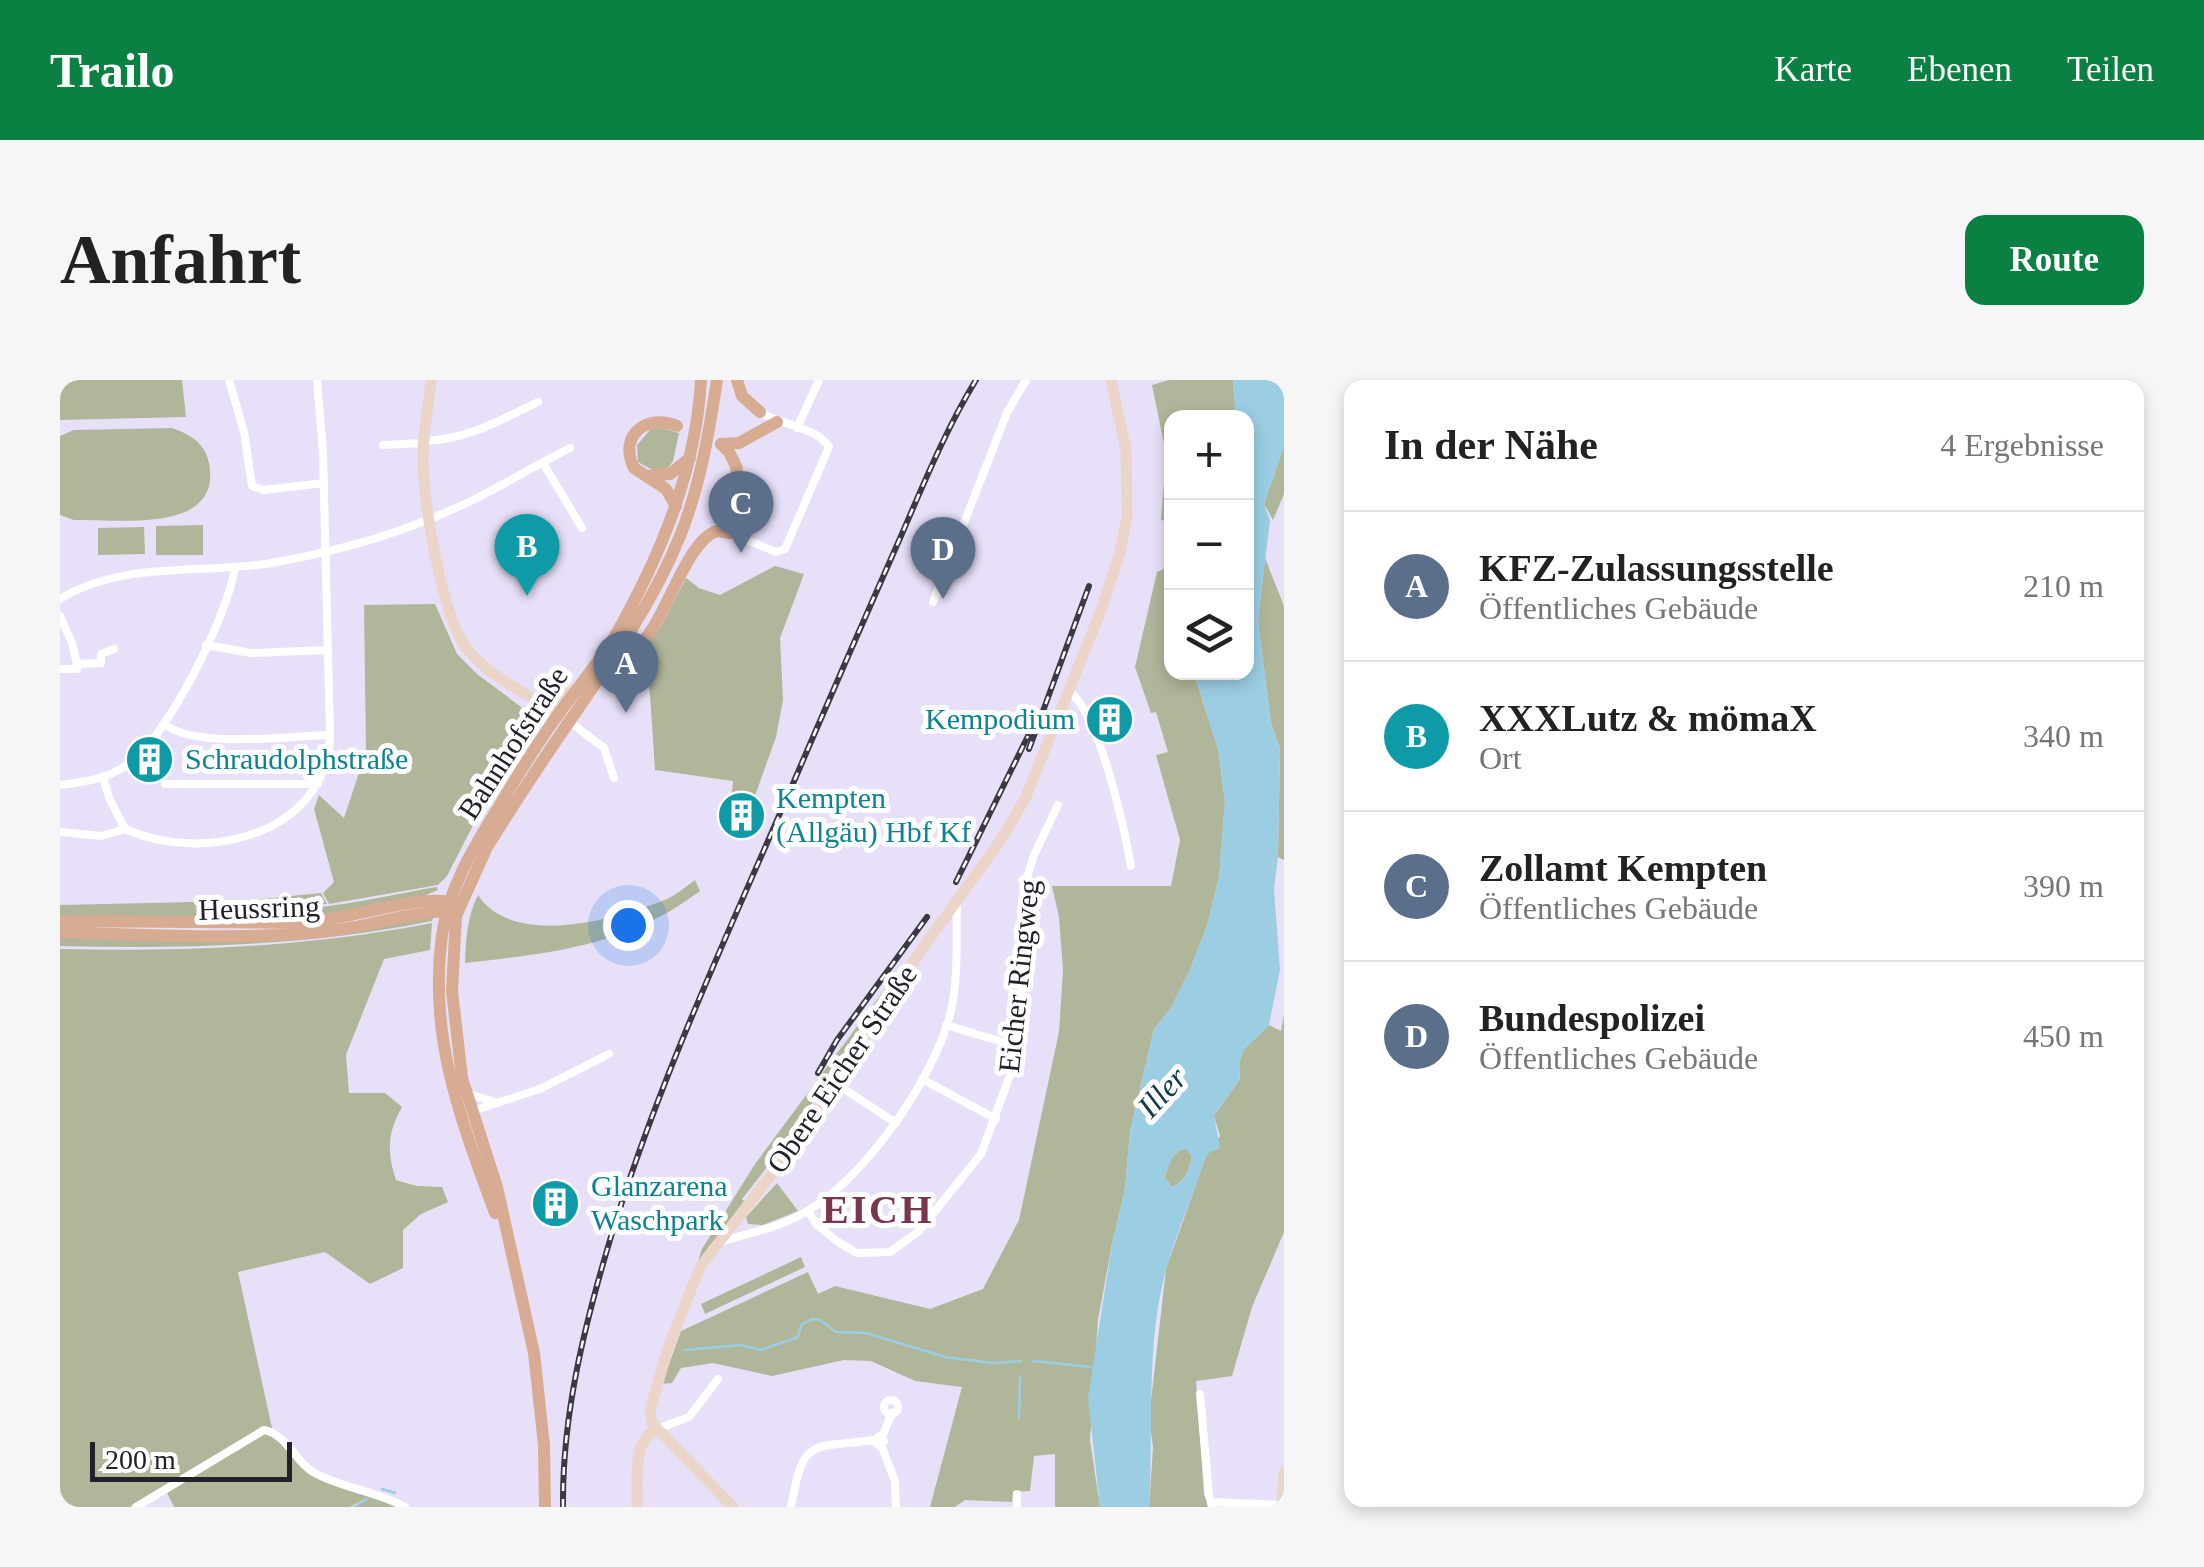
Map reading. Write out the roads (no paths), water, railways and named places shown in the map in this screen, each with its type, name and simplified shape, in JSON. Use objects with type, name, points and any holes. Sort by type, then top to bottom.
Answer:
[{"type":"main road","name":"Bahnhofstraße","points":[[451,908],[564,718],[577,688],[634,600],[676,506],[690,458],[701,380]]},
{"type":"main road","name":"Bahnhofstraße","points":[[451,908],[464,866],[538,746],[614,658],[639,619],[680,536],[708,442],[717,380]]},
{"type":"main road","points":[[738,380],[742,396],[760,412]]},
{"type":"main road","points":[[676,506],[666,489],[640,474],[630,461],[628,450],[642,424],[659,421],[677,426]]},
{"type":"main road","points":[[730,533],[723,515],[737,468],[721,444],[740,443],[777,422]]},
{"type":"main road","points":[[640,474],[664,476],[690,458]]},
{"type":"main road","points":[[614,658],[634,650],[653,629],[700,540],[716,530],[730,533]]},
{"type":"main road","points":[[422,901],[440,892],[464,866]]},
{"type":"main road","name":"Heussring","points":[[60,921],[308,924],[422,901],[451,908]]},
{"type":"main road","points":[[451,908],[452,991],[466,1093],[497,1187],[536,1367],[544,1445],[544,1507]]},
{"type":"main road","points":[[451,908],[438,990],[448,1068],[458,1114],[508,1248]]},
{"type":"main road","name":"Heussring","points":[[60,932],[218,936],[316,933],[451,908]]},
{"type":"street","points":[[228,380],[244,432],[252,486],[264,490],[324,483]]},
{"type":"street","points":[[60,832],[101,836],[125,829],[148,838],[179,842],[258,834],[293,816],[318,784],[330,750],[330,735],[324,483],[317,380]]},
{"type":"street","points":[[431,380],[424,482],[450,612],[465,646],[478,660],[564,718]]},
{"type":"street","points":[[797,428],[819,380]]},
{"type":"street","points":[[933,602],[1007,414],[1026,380]]},
{"type":"street","name":"Obere Eicher Straße","points":[[637,1507],[640,1448],[645,1436],[656,1429],[650,1410],[668,1348],[700,1267],[773,1175],[1025,799],[1110,588],[1126,518],[1126,450],[1111,380]]},
{"type":"street","points":[[383,446],[444,440],[475,432],[538,402]]},
{"type":"street","points":[[730,533],[776,552],[784,549],[830,447],[826,441],[760,412]]},
{"type":"street","points":[[60,599],[93,582],[135,572],[235,568],[326,552],[431,519],[570,448]]},
{"type":"street","points":[[543,462],[582,528]]},
{"type":"street","points":[[60,786],[102,777],[139,756],[164,724],[206,646],[233,584],[235,568]]},
{"type":"street","points":[[60,616],[77,664],[77,669],[62,669]]},
{"type":"street","points":[[206,646],[252,653],[327,650]]},
{"type":"street","points":[[77,664],[101,663],[102,654],[114,649]]},
{"type":"street","points":[[532,697],[558,698],[577,688]]},
{"type":"street","points":[[1069,691],[1082,706],[1100,750],[1124,822],[1131,866]]},
{"type":"street","name":"Bahnhofstraße","points":[[564,718],[604,748],[614,778]]},
{"type":"street","points":[[164,724],[176,733],[206,739],[330,735]]},
{"type":"street","points":[[102,777],[125,829]]},
{"type":"street","points":[[165,784],[318,784]]},
{"type":"street","name":"Eicher Ringweg","points":[[808,1211],[828,1234],[857,1253],[880,1253],[899,1248],[918,1231],[971,1170],[996,1119],[1012,1070],[1022,988],[1024,887],[1034,855],[1058,805]]},
{"type":"street","points":[[718,1242],[808,1211],[852,1173],[896,1123],[922,1079],[946,1025],[953,998],[956,898]]},
{"type":"street","points":[[946,915],[956,931]]},
{"type":"street","points":[[946,1025],[1016,1046]]},
{"type":"street","points":[[458,1114],[540,1089],[608,1054]]},
{"type":"street","points":[[922,1079],[996,1119]]},
{"type":"street","points":[[835,1083],[896,1123]]},
{"type":"street","points":[[466,1093],[500,1103]]},
{"type":"street","points":[[736,1220],[749,1233]]},
{"type":"street","points":[[718,1379],[689,1417],[656,1429],[733,1507]]},
{"type":"street","points":[[1200,1394],[1212,1504],[1282,1506],[1284,1474]]},
{"type":"street","points":[[892,1413],[879,1441],[895,1481],[896,1507]]},
{"type":"street","points":[[136,1507],[264,1430],[271,1430],[311,1471],[404,1507]]},
{"type":"street","points":[[791,1507],[803,1463],[812,1450],[827,1444],[879,1441]]},
{"type":"street","points":[[1017,1507],[1018,1494]]},
{"type":"water","name":"Iller","points":[[1233,380],[1284,380],[1284,446],[1264,504],[1270,520],[1258,621],[1271,723],[1280,749],[1274,889],[1280,970],[1269,1025],[1244,1049],[1239,1063],[1240,1079],[1214,1116],[1220,1148],[1207,1154],[1166,1270],[1155,1329],[1149,1507],[1100,1507],[1088,1398],[1112,1244],[1125,1189],[1130,1131],[1154,1029],[1171,1008],[1190,970],[1207,926],[1219,877],[1225,801],[1218,749],[1196,680],[1254,680],[1254,410],[1235,410]],"holes":[[[1186,1149],[1192,1157],[1188,1171],[1172,1187],[1165,1178],[1171,1159]]]},
{"type":"waterway","points":[[685,1350],[741,1345],[761,1350],[798,1337],[801,1325],[812,1319],[836,1332],[866,1333],[945,1357],[992,1363],[1021,1361]]},
{"type":"waterway","points":[[1033,1361],[1091,1367]]},
{"type":"waterway","points":[[1019,1418],[1020,1377]]},
{"type":"waterway","points":[[382,1489],[395,1493]]},
{"type":"waterway","points":[[354,1507],[367,1499]]},
{"type":"railway","points":[[563,1507],[566,1439],[583,1339],[630,1177],[702,993],[927,476],[976,380]]},
{"type":"railway","points":[[1029,749],[1089,586]]},
{"type":"railway","points":[[956,882],[1028,736]]},
{"type":"railway","points":[[818,1073],[837,1040],[927,917]]},
{"type":"place","name":"Zollamt Kempten","points":[[741,553]]},
{"type":"place","name":"XXXLutz & mömaX","points":[[527,596]]},
{"type":"place","name":"Bundespolizei","points":[[943,599]]},
{"type":"place","name":"KFZ-Zulassungsstelle","points":[[626,713]]},
{"type":"place","name":"Kempodium","points":[[1110,719]]},
{"type":"place","name":"Schraudolphstraße","points":[[150,759]]},
{"type":"place","name":"Kempten (Allgäu) Hbf Kf","points":[[741,815]]},
{"type":"place","name":"Glanzarena Waschpark","points":[[556,1203]]},
{"type":"district","name":"EICH","points":[[878,1209]]}]
